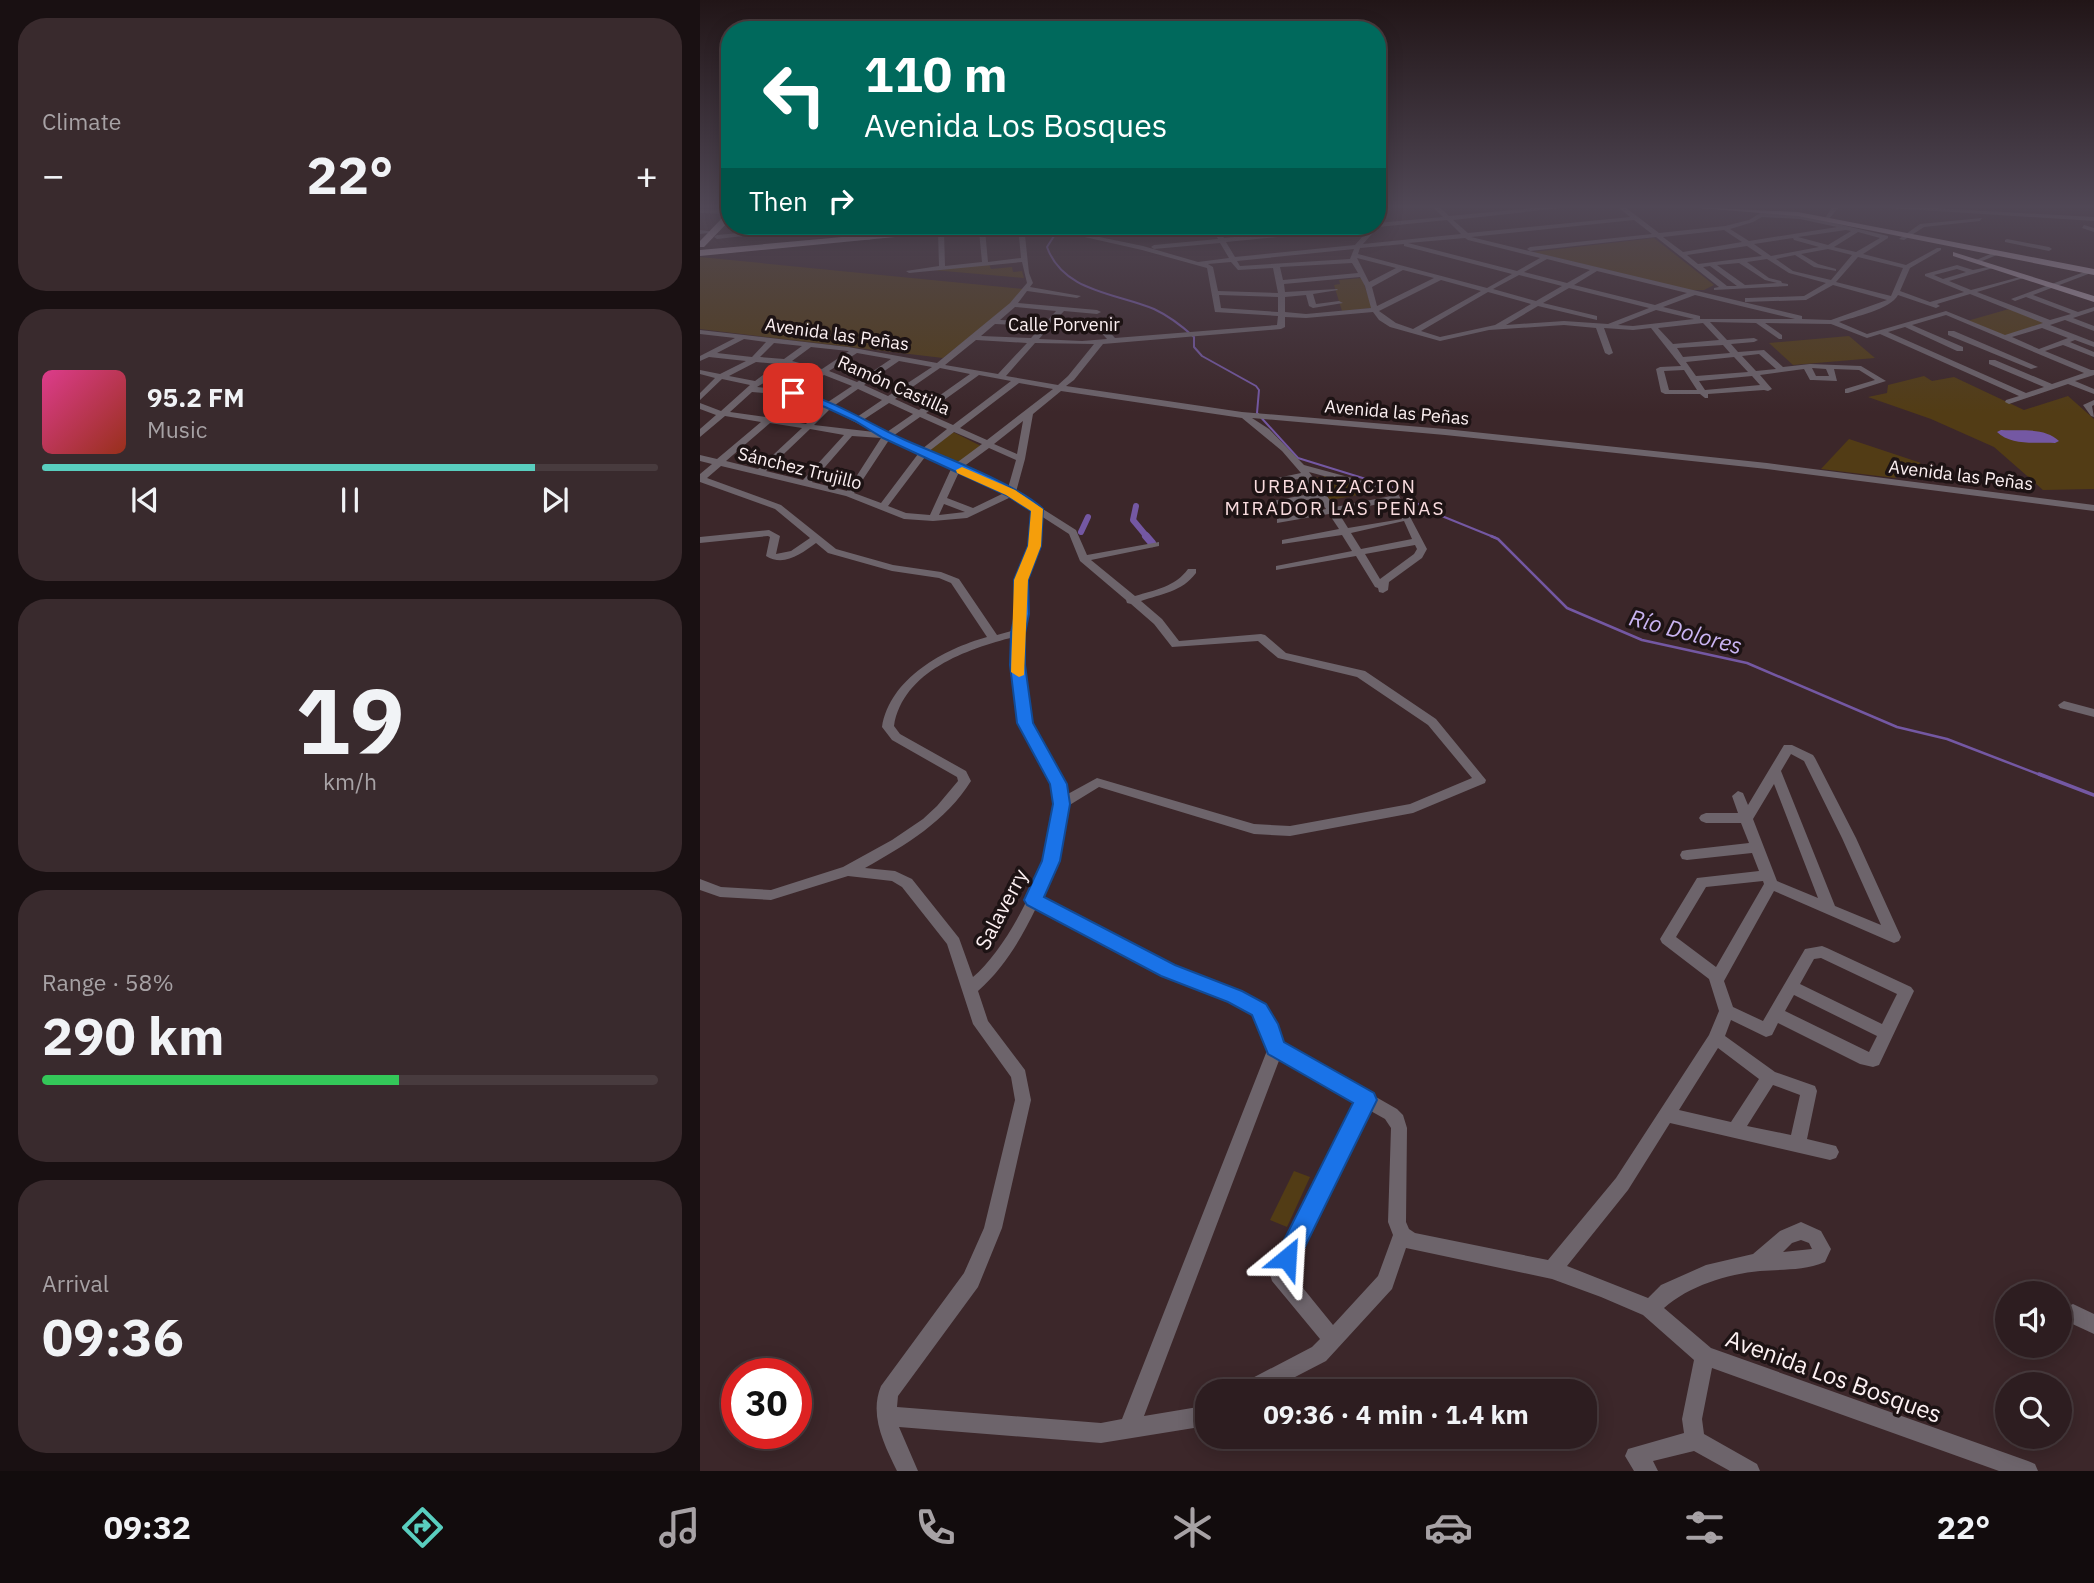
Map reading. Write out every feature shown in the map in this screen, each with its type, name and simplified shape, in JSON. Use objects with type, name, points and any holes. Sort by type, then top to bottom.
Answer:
[{"type":"main road","points":[[2024,276],[2094,299]]},
{"type":"street","points":[[859,419],[939,365],[992,322],[1027,289],[1030,283],[1027,276]]},
{"type":"street","points":[[1212,276],[1217,309],[1235,313],[1311,316],[1375,310],[1438,279]]},
{"type":"street","points":[[1278,276],[1282,295],[1280,327]]},
{"type":"street","points":[[1280,282],[1354,276]]},
{"type":"street","points":[[1362,276],[1375,310],[1393,325],[1440,339],[1494,328],[1564,323],[1653,326],[1704,320],[1832,322],[1874,310],[1895,295],[1904,276]]},
{"type":"street","points":[[1368,286],[1387,276]]},
{"type":"street","points":[[1427,276],[1611,324],[1654,307],[1724,287],[1786,285],[1762,276]]},
{"type":"street","points":[[1413,332],[1513,276]]},
{"type":"street","points":[[1528,276],[1704,320],[1734,355],[1768,390],[1665,392],[1660,369],[1684,364],[1734,355],[1762,352],[1783,369]]},
{"type":"street","points":[[1494,328],[1584,276]]},
{"type":"street","points":[[1623,276],[1819,322]]},
{"type":"street","points":[[1709,276],[1724,287]]},
{"type":"street","points":[[1727,276],[1744,288]]},
{"type":"street","points":[[1805,276],[1930,304],[2093,372]]},
{"type":"street","points":[[1724,300],[1806,299],[1832,283],[1838,276]]},
{"type":"street","points":[[1929,276],[2019,311],[2094,345]]},
{"type":"street","points":[[1942,281],[1960,276]]},
{"type":"street","points":[[1930,304],[2024,276]]},
{"type":"street","points":[[2034,307],[2015,299],[2082,276]]},
{"type":"street","points":[[1027,289],[1077,296]]},
{"type":"street","points":[[1215,293],[1282,295],[1335,290]]},
{"type":"street","points":[[1309,293],[1315,306],[1339,303]]},
{"type":"street","points":[[2027,295],[2078,314]]},
{"type":"street","points":[[2019,311],[2047,303]]},
{"type":"street","points":[[1013,304],[1097,312]]},
{"type":"street","points":[[1000,377],[1062,309]]},
{"type":"street","points":[[2005,337],[2094,309]]},
{"type":"street","points":[[1832,322],[1867,336],[1946,312]]},
{"type":"street","points":[[2066,318],[2094,329]]},
{"type":"street","points":[[992,322],[1099,326],[1114,341]]},
{"type":"street","points":[[1758,322],[1779,337]]},
{"type":"street","points":[[1599,325],[1609,353]]},
{"type":"street","points":[[1906,325],[1960,349]]},
{"type":"street","points":[[1935,338],[1976,325]]},
{"type":"street","points":[[1653,326],[1684,364],[1708,401]]},
{"type":"street","name":"Calle Porvenir","points":[[973,338],[1031,342],[1100,342],[1280,327]]},
{"type":"street","name":"Avenida las Peñas","points":[[700,332],[855,351],[1060,388],[1242,415],[1445,432],[1767,466],[2094,508]]},
{"type":"street","points":[[1881,332],[2026,396]]},
{"type":"street","points":[[1951,333],[2034,367]]},
{"type":"street","points":[[704,357],[743,337]]},
{"type":"street","points":[[2039,351],[2075,338]]},
{"type":"street","points":[[700,398],[720,377],[753,360],[772,340]]},
{"type":"street","points":[[1676,346],[1754,340]]},
{"type":"street","points":[[933,518],[956,468],[1060,388],[1090,357],[1100,342]]},
{"type":"street","points":[[2063,342],[2094,355]]},
{"type":"street","points":[[1936,356],[1976,343]]},
{"type":"street","points":[[700,434],[756,384],[810,345]]},
{"type":"street","points":[[2081,350],[2094,345]]},
{"type":"street","points":[[700,479],[768,420],[796,390],[855,351]]},
{"type":"street","points":[[1967,370],[2006,356]]},
{"type":"street","name":"Ramón Castilla","points":[[704,357],[786,362],[825,372],[1021,460]]},
{"type":"street","points":[[759,473],[829,405],[898,358]]},
{"type":"street","points":[[2019,373],[2057,359]]},
{"type":"street","points":[[1992,362],[2052,387]]},
{"type":"street","points":[[1692,379],[1807,367],[1861,368],[1882,381],[1848,391]]},
{"type":"street","points":[[700,372],[796,390],[859,419],[887,436],[1011,493],[1073,532],[1077,549],[1084,559],[1131,601],[1152,615],[1170,634],[1176,645],[1261,637],[1282,656],[1361,674],[1432,722],[1480,780],[1413,807],[1290,831],[1254,829],[1097,782],[1061,804]]},
{"type":"street","points":[[2009,402],[2093,372]]},
{"type":"street","points":[[849,494],[887,436],[978,373]]},
{"type":"street","points":[[882,508],[923,452],[1018,380]]},
{"type":"street","points":[[2068,381],[2094,392]]},
{"type":"street","points":[[756,384],[795,385],[796,390]]},
{"type":"street","points":[[2090,403],[2094,414]]},
{"type":"street","points":[[700,405],[722,413],[849,433],[887,436]]},
{"type":"street","points":[[1011,493],[1021,460],[1029,413]]},
{"type":"street","points":[[1242,415],[1272,433],[1304,471],[1381,588],[1384,582],[1418,556],[1422,549],[1393,492],[1304,471],[1256,485]]},
{"type":"street","points":[[806,483],[849,433]]},
{"type":"street","name":"Sánchez Trujillo","points":[[700,458],[849,494],[897,515],[933,518],[974,513],[1011,493]]},
{"type":"street","points":[[700,479],[778,506],[832,551],[892,568],[941,575],[955,581],[994,639]]},
{"type":"street","points":[[1271,505],[1320,495]]},
{"type":"street","points":[[941,499],[974,513]]},
{"type":"street","points":[[1280,521],[1392,499]]},
{"type":"street","name":"Salaverry","points":[[969,989],[983,981],[996,966],[1033,900],[1051,861],[1061,804],[1059,784],[1025,723],[1018,665],[1018,633],[1022,614],[1021,580],[1034,546],[1037,509]]},
{"type":"street","points":[[1286,542],[1399,521]]},
{"type":"street","points":[[700,540],[769,533],[775,536],[771,555],[782,558],[797,553],[815,539]]},
{"type":"street","points":[[1314,537],[1328,559]]},
{"type":"street","points":[[1280,568],[1413,542]]},
{"type":"street","points":[[1084,559],[1155,544]]},
{"type":"street","points":[[1131,601],[1150,593],[1174,588],[1186,581],[1192,571]]},
{"type":"street","points":[[700,884],[720,892],[771,895],[848,871],[922,827],[958,792],[965,781],[962,774],[896,737],[888,727],[889,716],[920,672],[954,653],[1018,633]]},
{"type":"street","points":[[2064,705],[2094,713]]},
{"type":"street","points":[[1718,976],[1667,939],[1702,882],[1770,880],[1830,910],[1894,937],[1809,758],[1788,748],[1747,818]]},
{"type":"street","points":[[1775,771],[1830,910]]},
{"type":"street","points":[[1552,1270],[1622,1184],[1716,1038],[1727,1011],[1716,980],[1770,880],[1738,796]]},
{"type":"street","points":[[1706,818],[1747,818]]},
{"type":"street","points":[[1687,855],[1758,847]]},
{"type":"street","points":[[848,871],[883,874],[907,883],[954,942],[981,1024],[1019,1075],[1023,1100],[993,1228],[971,1280],[888,1393],[885,1416],[891,1436],[908,1471]]},
{"type":"street","points":[[1033,900],[1168,971],[1235,997],[1259,1010],[1268,1024],[1276,1048],[1129,1428]]},
{"type":"street","points":[[1727,1011],[1766,1030],[1775,1014],[1791,987],[1810,953],[1822,952],[1906,991],[1873,1060],[1775,1014]]},
{"type":"street","points":[[1791,987],[1886,1033]]},
{"type":"street","points":[[1716,1038],[1769,1077],[1809,1091],[1797,1145]]},
{"type":"street","points":[[1271,1379],[1319,1354],[1385,1282],[1402,1235],[1397,1222],[1397,1120],[1276,1048]]},
{"type":"street","points":[[1735,1130],[1769,1077]]},
{"type":"street","points":[[1332,1339],[1279,1274],[1366,1100]]},
{"type":"street","points":[[1667,1115],[1829,1152]]},
{"type":"street","name":"Avenida Los Bosques","points":[[1402,1235],[1411,1241],[1507,1263],[1552,1270],[1650,1308],[1704,1356],[2028,1471]]},
{"type":"street","points":[[1650,1308],[1668,1292],[1706,1273],[1758,1262]]},
{"type":"street","points":[[2073,1314],[2094,1324]]},
{"type":"street","points":[[1695,1440],[1692,1419],[1704,1356]]},
{"type":"street","points":[[885,1416],[1101,1433],[1195,1418]]},
{"type":"street","points":[[1648,1471],[1635,1456],[1695,1440],[1750,1471]]},
{"type":"shaded area","points":[[700,276],[888,276],[1023,289],[1007,307],[943,358],[700,329]]},
{"type":"shaded area","points":[[997,276],[1023,276],[1024,278]]},
{"type":"shaded area","points":[[1631,276],[1702,276],[1714,285],[1704,290],[1691,290]]},
{"type":"shaded area","points":[[1362,278],[1372,308],[1342,311],[1334,285],[1340,284],[1339,280]]},
{"type":"shaded area","points":[[2009,309],[2044,323],[2004,336],[1967,321]]},
{"type":"shaded area","points":[[1849,336],[1875,358],[1793,365],[1769,343]]},
{"type":"shaded area","points":[[1924,376],[1932,381],[1954,377],[2024,410],[2068,396],[2094,419],[2094,489],[2043,490],[1994,447],[1931,419],[1868,397],[1887,393],[1888,385]]},
{"type":"shaded area","points":[[953,432],[981,446],[957,465],[929,451]]},
{"type":"shaded area","points":[[1997,432],[2039,432],[2059,441],[2017,441]]},
{"type":"shaded area","points":[[1849,439],[1921,463],[1895,478],[1821,469]]},
{"type":"shaded area","points":[[1326,476],[1380,491],[1330,500],[1315,478]]},
{"type":"shaded area","points":[[1294,1171],[1310,1177],[1287,1227],[1270,1220]]},
{"type":"waterway","name":"Río Dolores","points":[[1069,276],[1092,289],[1154,309],[1180,325],[1194,337],[1194,347],[1202,356],[1256,386],[1259,390],[1257,413],[1298,458],[1395,488],[1427,510],[1496,538]]},
{"type":"waterway","points":[[1136,506],[1133,520],[1148,538]]},
{"type":"waterway","points":[[1081,532],[1088,517]]},
{"type":"waterway","points":[[1146,536],[1152,543]]},
{"type":"waterway","name":"Río Dolores","points":[[1491,536],[1498,539],[1567,608],[1642,640],[1747,663],[1897,727],[1947,739],[2043,776]]},
{"type":"waterway","name":"Río Dolores","points":[[2039,774],[2094,795]]},
{"type":"slow traffic","points":[[962,470],[1011,493],[1037,509],[1034,546],[1021,580],[1019,672]]},
{"type":"district","name":"URBANIZACION MIRADOR LAS PEÑAS","points":[[1335,497]]},
{"type":"route","points":[[793,393],[859,419],[887,436],[1011,493],[1037,509],[1034,546],[1021,580],[1022,614],[1018,633],[1018,665],[1025,723],[1030,737],[1059,784],[1061,804],[1051,861],[1033,900],[1168,971],[1235,997],[1259,1010],[1268,1024],[1276,1048],[1284,1055],[1366,1100],[1287,1258]]}]
